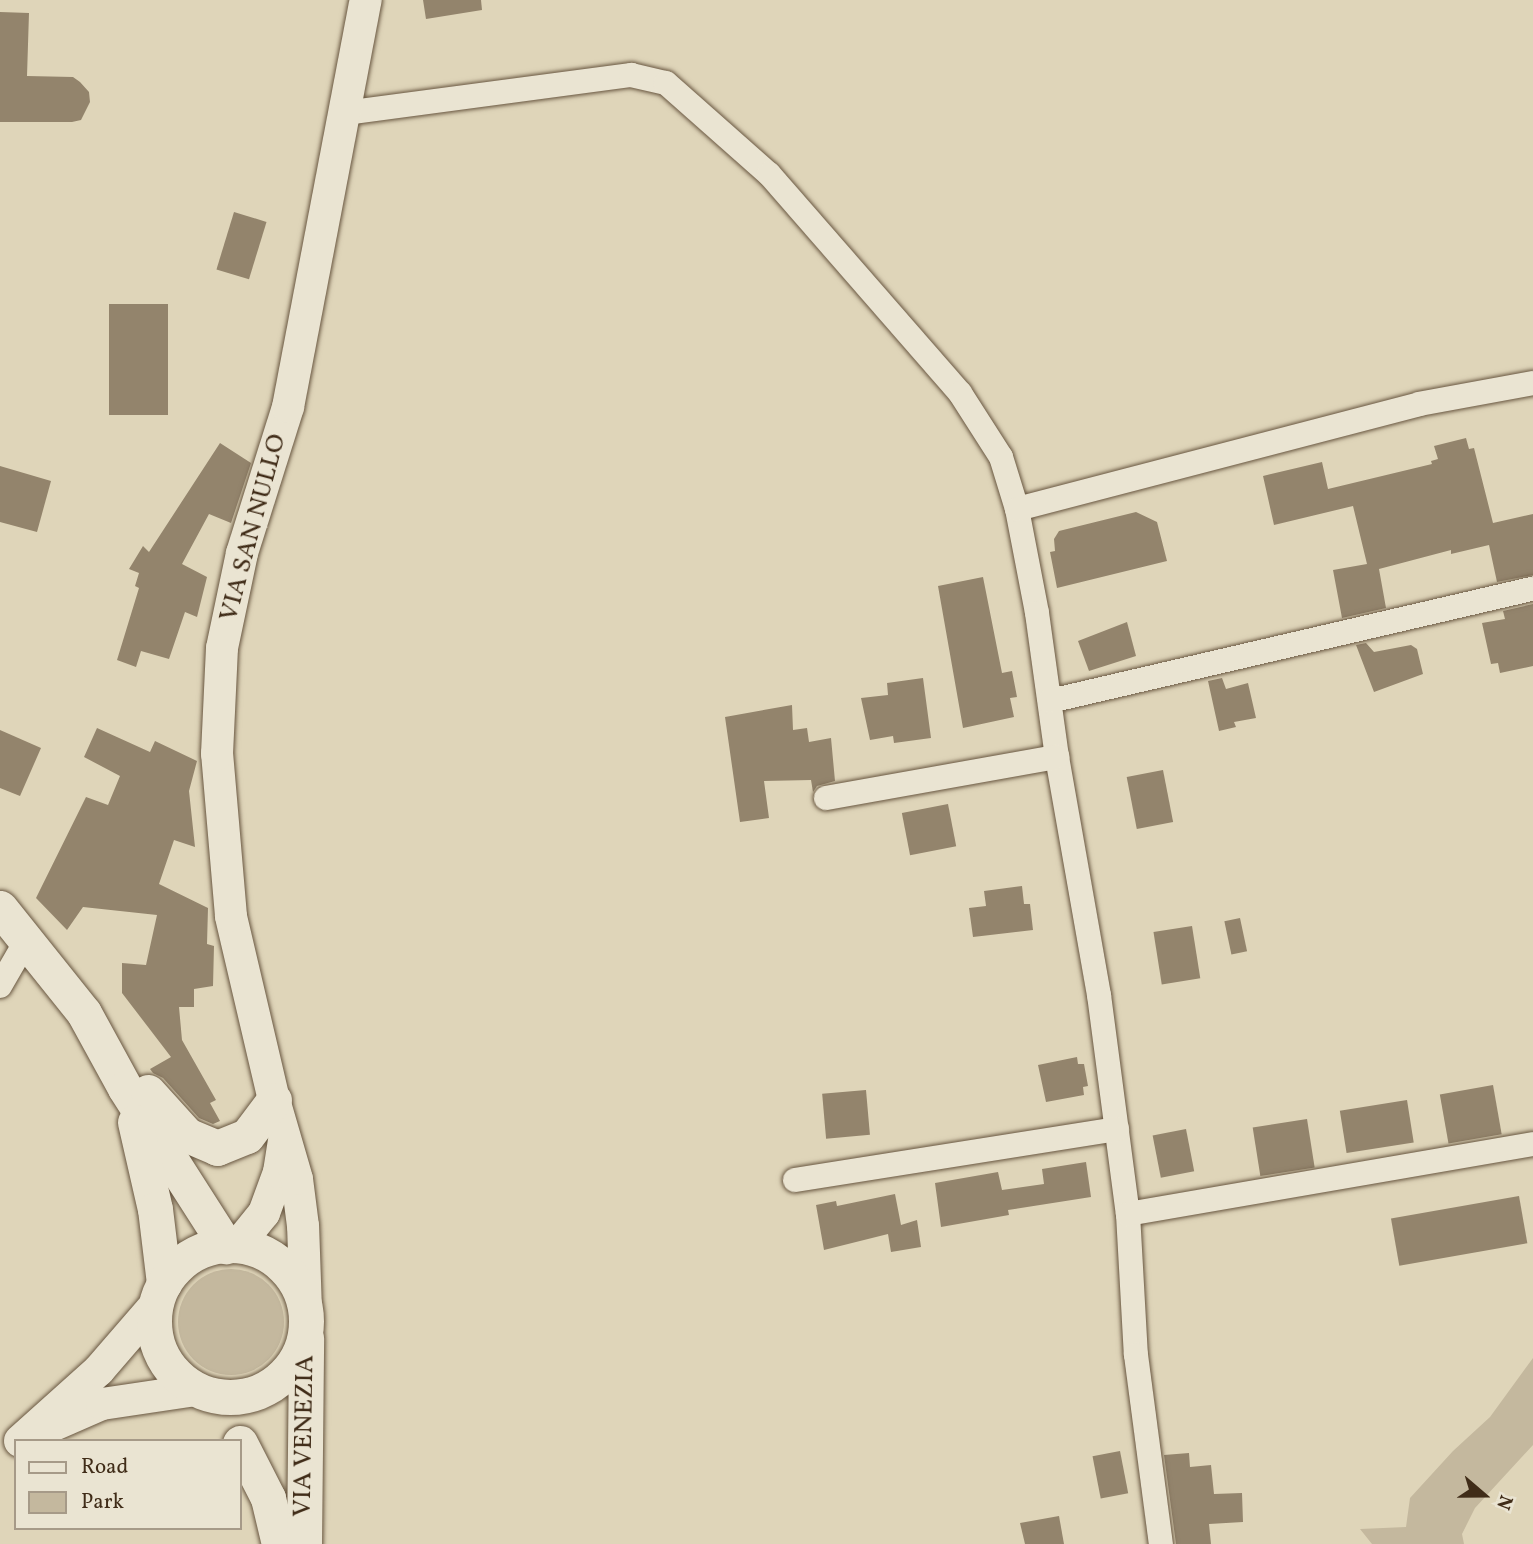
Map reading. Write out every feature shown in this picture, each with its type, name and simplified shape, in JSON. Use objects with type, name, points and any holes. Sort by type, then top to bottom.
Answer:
[{"type":"main road","points":[[0,908],[187,1135],[217,1148],[232,1144],[247,1136],[274,1100]]},
{"type":"main road","points":[[84,1013],[125,1088],[232,1245]]},
{"type":"main road","points":[[125,1088],[146,1160],[155,1209],[160,1294],[154,1329],[161,1354],[175,1375],[196,1390],[216,1397],[237,1398],[258,1393],[276,1382],[291,1367],[301,1349],[306,1319],[300,1291],[282,1266],[258,1250],[232,1245],[195,1253],[178,1266],[160,1294]]},
{"type":"main road","name":"VIA VENEZIA","points":[[304,1544],[308,1406],[306,1319]]},
{"type":"main road","name":"VIA VENEZIA","points":[[196,1390],[237,1439]]},
{"type":"main road","name":"VIA VENEZIA","points":[[242,1448],[268,1498],[279,1544]]},
{"type":"street","name":"VIA SAN NULLO","points":[[306,1319],[303,1226],[297,1180],[274,1100],[231,916],[217,754],[222,648],[242,553],[288,407],[366,0]]},
{"type":"street","points":[[345,113],[631,75],[666,83],[769,174],[960,393],[1001,457],[1017,509],[1099,995],[1128,1214],[1136,1355],[1161,1544]]},
{"type":"street","points":[[1017,509],[1419,404],[1533,383]]},
{"type":"street","points":[[1050,701],[1533,589]]},
{"type":"street","points":[[826,798],[1057,757]]},
{"type":"street","points":[[0,986],[26,941]]},
{"type":"street","points":[[795,1181],[1116,1129]]},
{"type":"street","name":"VIA SAN NULLO","points":[[232,1245],[264,1213],[279,1172],[284,1140]]},
{"type":"street","points":[[1128,1214],[1533,1144]]},
{"type":"street","points":[[22,1439],[99,1370],[160,1294]]},
{"type":"street","points":[[28,1439],[102,1404],[196,1390]]},
{"type":"green space","points":[[231,1269],[251,1273],[268,1285],[280,1302],[284,1322],[280,1342],[268,1359],[251,1371],[231,1375],[211,1371],[194,1359],[182,1342],[178,1322],[182,1302],[194,1285],[211,1273]]},
{"type":"green space","points":[[1533,1358],[1533,1445],[1475,1508],[1462,1534],[1464,1544],[1372,1544],[1360,1529],[1406,1527],[1410,1498],[1453,1451],[1490,1417]]},
{"type":"building","points":[[423,0],[481,0],[482,10],[426,19]]},
{"type":"building","points":[[0,12],[29,13],[27,76],[73,77],[89,92],[90,102],[81,120],[0,122]]},
{"type":"building","points":[[234,212],[267,222],[249,279],[216,269]]},
{"type":"building","points":[[109,304],[168,304],[168,415],[109,415]]},
{"type":"building","points":[[1466,438],[1469,449],[1474,448],[1493,523],[1533,514],[1533,575],[1497,582],[1489,545],[1451,554],[1451,550],[1379,569],[1386,608],[1342,618],[1333,570],[1367,564],[1353,506],[1274,525],[1263,476],[1322,462],[1328,489],[1432,464],[1431,461],[1438,459],[1434,446]]},
{"type":"building","points":[[220,443],[251,463],[231,523],[209,514],[182,564],[207,577],[197,617],[185,612],[169,659],[141,651],[136,667],[117,660],[139,588],[135,586],[139,573],[129,569],[143,546],[149,552]]},
{"type":"building","points":[[0,466],[51,481],[37,532],[0,522]]},
{"type":"building","points":[[1136,512],[1157,522],[1167,561],[1057,588],[1050,552],[1055,551],[1054,539],[1059,531]]},
{"type":"building","points":[[983,577],[1002,673],[1012,671],[1017,697],[1010,698],[1014,717],[963,728],[938,586]]},
{"type":"building","points":[[1533,604],[1533,666],[1500,673],[1498,663],[1491,664],[1482,623],[1505,619],[1503,611]]},
{"type":"building","points":[[1127,622],[1136,656],[1089,671],[1078,641]]},
{"type":"building","points":[[1366,643],[1374,652],[1411,645],[1417,649],[1423,674],[1374,692],[1356,645]]},
{"type":"building","points":[[923,678],[931,738],[894,743],[893,736],[870,740],[861,698],[888,695],[887,683]]},
{"type":"building","points":[[1222,678],[1226,689],[1248,683],[1256,718],[1234,722],[1236,727],[1219,731],[1208,681]]},
{"type":"building","points":[[792,705],[793,730],[807,728],[809,742],[831,738],[835,781],[817,786],[813,792],[811,780],[764,781],[769,818],[740,822],[725,717]]},
{"type":"building","points":[[97,728],[150,752],[155,741],[197,761],[189,791],[195,847],[174,840],[159,884],[208,908],[207,944],[214,946],[213,986],[194,989],[194,1007],[179,1007],[182,1040],[216,1100],[210,1103],[220,1121],[213,1124],[199,1118],[163,1078],[150,1069],[171,1057],[122,993],[122,963],[146,965],[157,915],[83,907],[67,930],[36,898],[86,797],[108,805],[120,776],[84,757]]},
{"type":"building","points":[[0,730],[41,748],[20,796],[0,788]]},
{"type":"building","points":[[1163,770],[1173,822],[1137,829],[1127,777]]},
{"type":"building","points":[[948,804],[956,846],[910,855],[902,813]]},
{"type":"building","points":[[1022,886],[1024,904],[1030,904],[1033,930],[973,937],[969,908],[986,906],[984,891]]},
{"type":"building","points":[[1240,918],[1247,951],[1231,955],[1224,921]]},
{"type":"building","points":[[1192,926],[1200,978],[1162,984],[1153,932]]},
{"type":"building","points":[[1077,1057],[1078,1064],[1084,1064],[1088,1086],[1083,1087],[1084,1095],[1046,1102],[1038,1065]]},
{"type":"building","points":[[1493,1085],[1502,1134],[1449,1144],[1440,1094]]},
{"type":"building","points":[[866,1090],[870,1135],[826,1139],[822,1094]]},
{"type":"building","points":[[1407,1100],[1414,1142],[1347,1153],[1340,1111]]},
{"type":"building","points":[[1307,1119],[1315,1167],[1260,1176],[1253,1128]]},
{"type":"building","points":[[1186,1129],[1194,1171],[1161,1178],[1153,1135]]},
{"type":"building","points":[[1086,1162],[1091,1197],[1008,1210],[1009,1215],[941,1227],[935,1183],[998,1172],[1002,1190],[1044,1184],[1042,1169]]},
{"type":"building","points":[[895,1194],[901,1225],[917,1220],[921,1247],[891,1252],[888,1234],[824,1250],[816,1205],[836,1201],[837,1206]]},
{"type":"building","points":[[1519,1196],[1527,1243],[1399,1266],[1391,1219]]},
{"type":"building","points":[[1120,1451],[1128,1493],[1101,1499],[1093,1456]]},
{"type":"building","points":[[1189,1453],[1190,1467],[1211,1465],[1214,1494],[1242,1493],[1243,1522],[1209,1524],[1211,1544],[1176,1544],[1164,1455]]},
{"type":"building","points":[[1059,1516],[1064,1544],[1025,1544],[1020,1523]]}]
